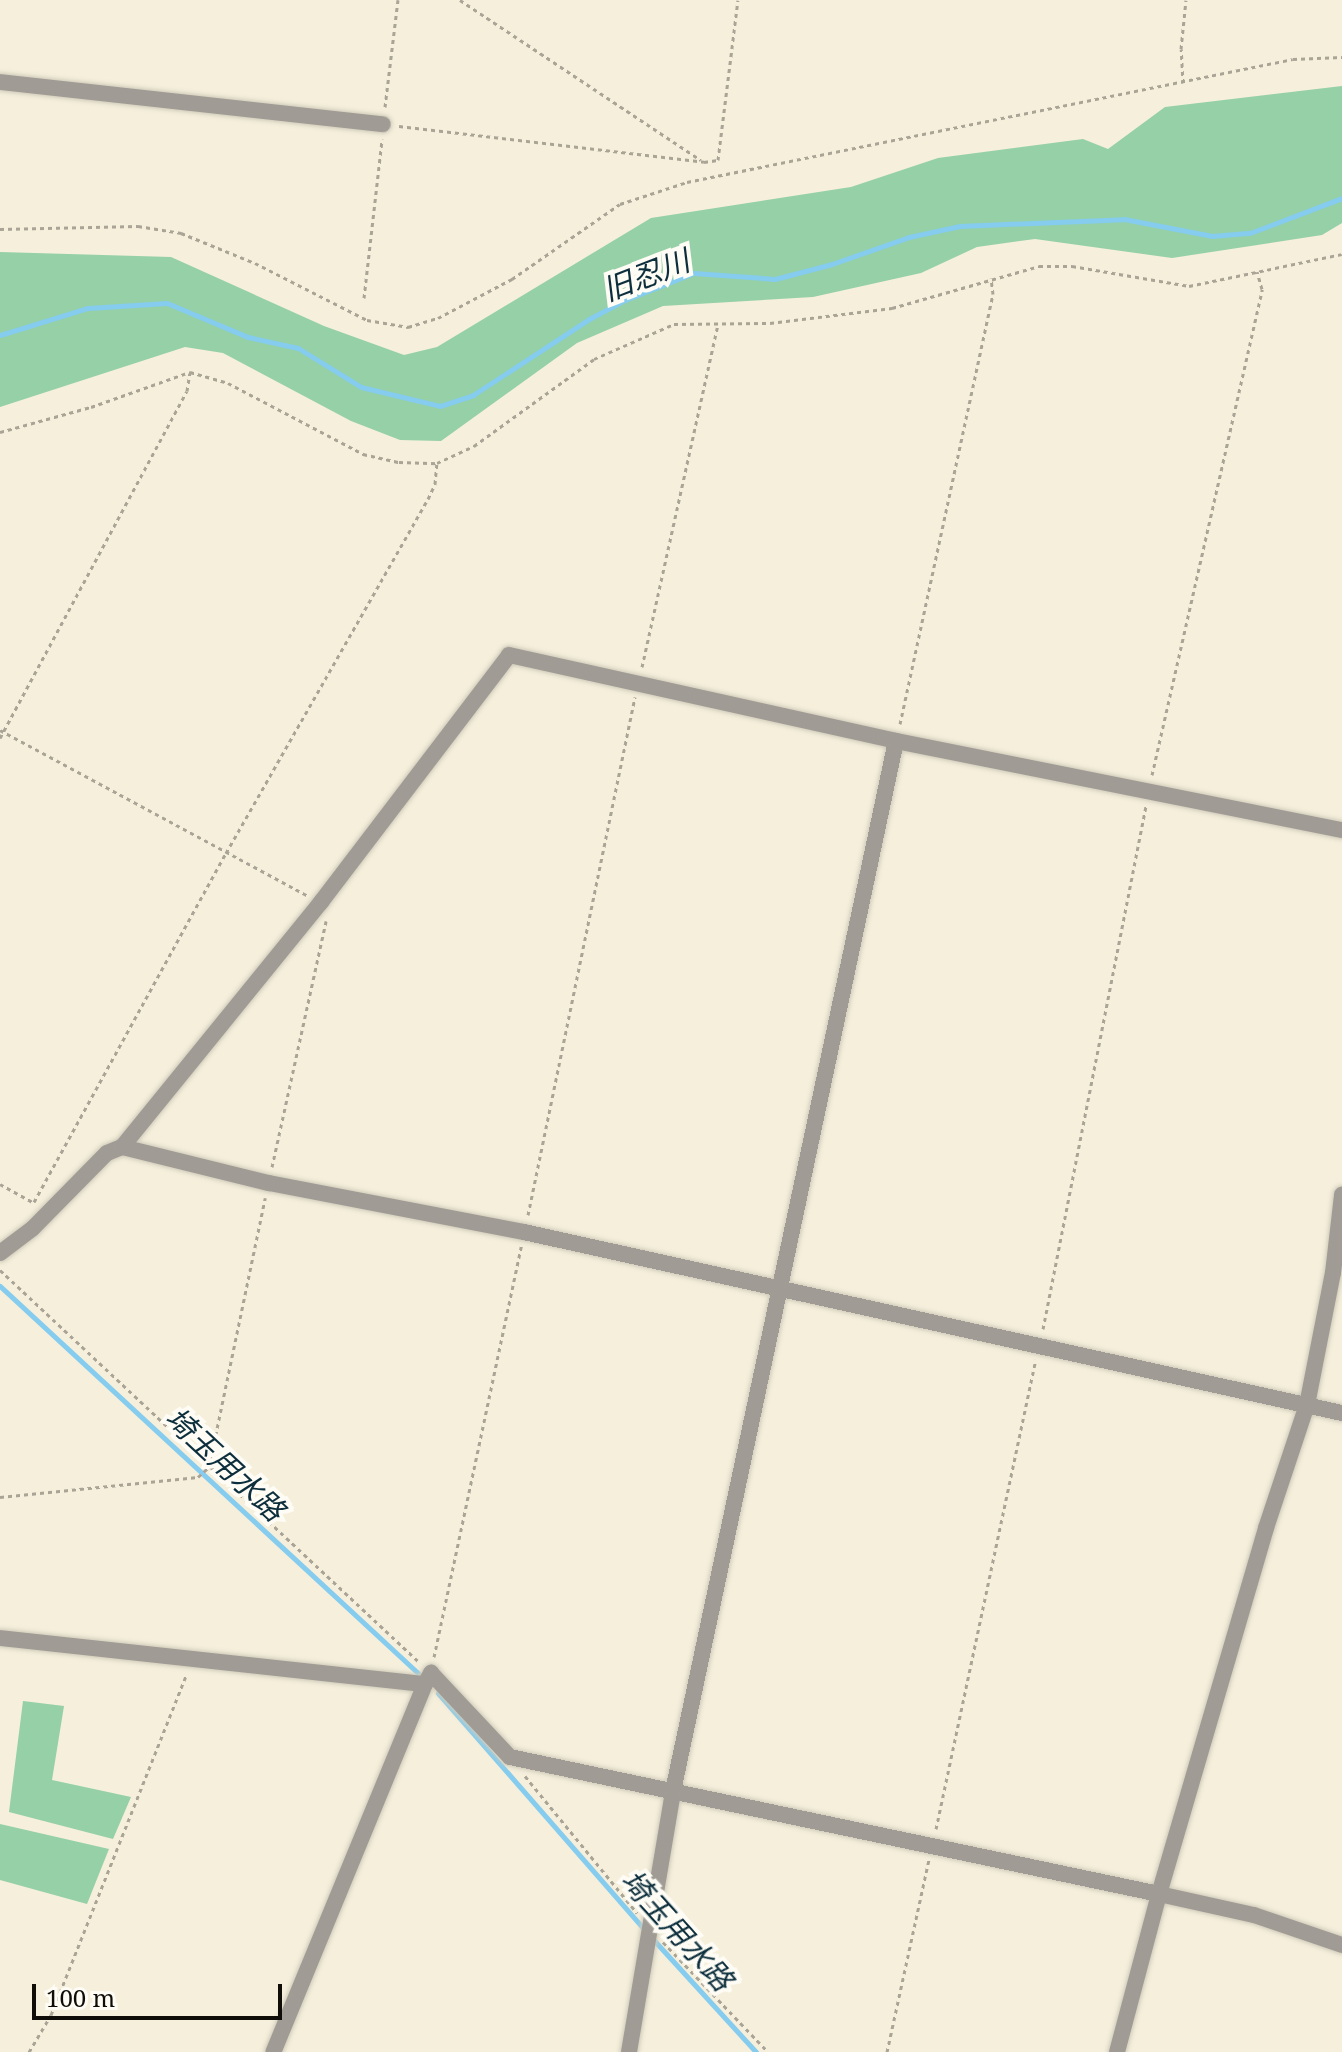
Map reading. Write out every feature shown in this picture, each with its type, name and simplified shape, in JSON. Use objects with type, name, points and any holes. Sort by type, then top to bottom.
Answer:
[{"type":"street","points":[[0,82],[383,124]]},
{"type":"street","points":[[0,1253],[33,1228],[107,1153],[122,1147],[321,902],[509,655],[896,741],[1342,830]]},
{"type":"street","points":[[629,2052],[673,1791],[896,741]]},
{"type":"street","points":[[122,1147],[269,1183],[524,1232],[1342,1413]]},
{"type":"street","points":[[1117,2052],[1159,1894],[1266,1528],[1307,1405],[1333,1273],[1342,1195]]},
{"type":"street","points":[[0,1638],[193,1659],[428,1678],[510,1757],[1254,1915],[1342,1945]]},
{"type":"street","points":[[273,2052],[428,1678]]},
{"type":"path","points":[[364,298],[398,0]]},
{"type":"path","points":[[460,0],[704,162]]},
{"type":"path","points":[[383,124],[704,162],[718,160],[738,0]]},
{"type":"path","points":[[1183,83],[1181,49],[1186,0]]},
{"type":"path","points":[[0,229],[60,226],[167,229],[255,263],[367,320],[408,327],[438,318],[512,279],[605,213],[638,197],[687,182],[1293,59],[1342,57]]},
{"type":"path","points":[[0,432],[91,407],[190,372],[228,383],[363,454],[399,462],[437,463],[474,446],[571,373],[619,347],[674,324],[719,321],[770,323],[866,312],[918,302],[1039,266],[1072,266],[1189,286],[1342,254]]},
{"type":"path","points":[[887,2052],[1039,1347],[1148,792],[1262,289],[1257,272]]},
{"type":"path","points":[[896,741],[993,294],[991,278]]},
{"type":"path","points":[[428,1678],[638,682],[719,321]]},
{"type":"path","points":[[0,738],[187,391],[190,372]]},
{"type":"path","points":[[33,1228],[34,1203],[226,853],[428,499],[435,484],[437,463]]},
{"type":"path","points":[[0,1184],[34,1203]]},
{"type":"path","points":[[0,1270],[428,1678]]},
{"type":"path","points":[[0,1497],[200,1475],[205,1471]]},
{"type":"path","points":[[29,2052],[51,2015],[193,1659]]},
{"type":"path","points":[[510,1757],[647,1931],[768,2052]]},
{"type":"green space","points":[[1342,86],[1342,223],[1322,235],[1172,258],[1035,239],[977,247],[921,273],[813,297],[663,306],[577,343],[441,441],[400,440],[351,421],[223,353],[185,347],[0,407],[0,252],[171,257],[324,326],[404,355],[437,347],[651,218],[851,187],[938,158],[1083,139],[1108,149],[1165,107]]},
{"type":"green space","points":[[23,1701],[64,1706],[52,1780],[131,1797],[113,1839],[9,1812]]},
{"type":"green space","points":[[0,1824],[109,1849],[87,1904],[0,1880]]},
{"type":"waterway","name":"旧忍川","points":[[0,335],[88,308],[167,303],[248,337],[298,348],[361,387],[440,406],[473,395],[589,319],[625,300],[694,273],[775,279],[832,264],[909,237],[960,226],[1124,219],[1212,236],[1250,233],[1342,198]]},
{"type":"waterway","name":"埼玉用水路","points":[[0,1286],[419,1674]]},
{"type":"waterway","name":"埼玉用水路","points":[[438,1693],[645,1930]]},
{"type":"waterway","name":"埼玉用水路","points":[[651,1937],[756,2052]]}]
